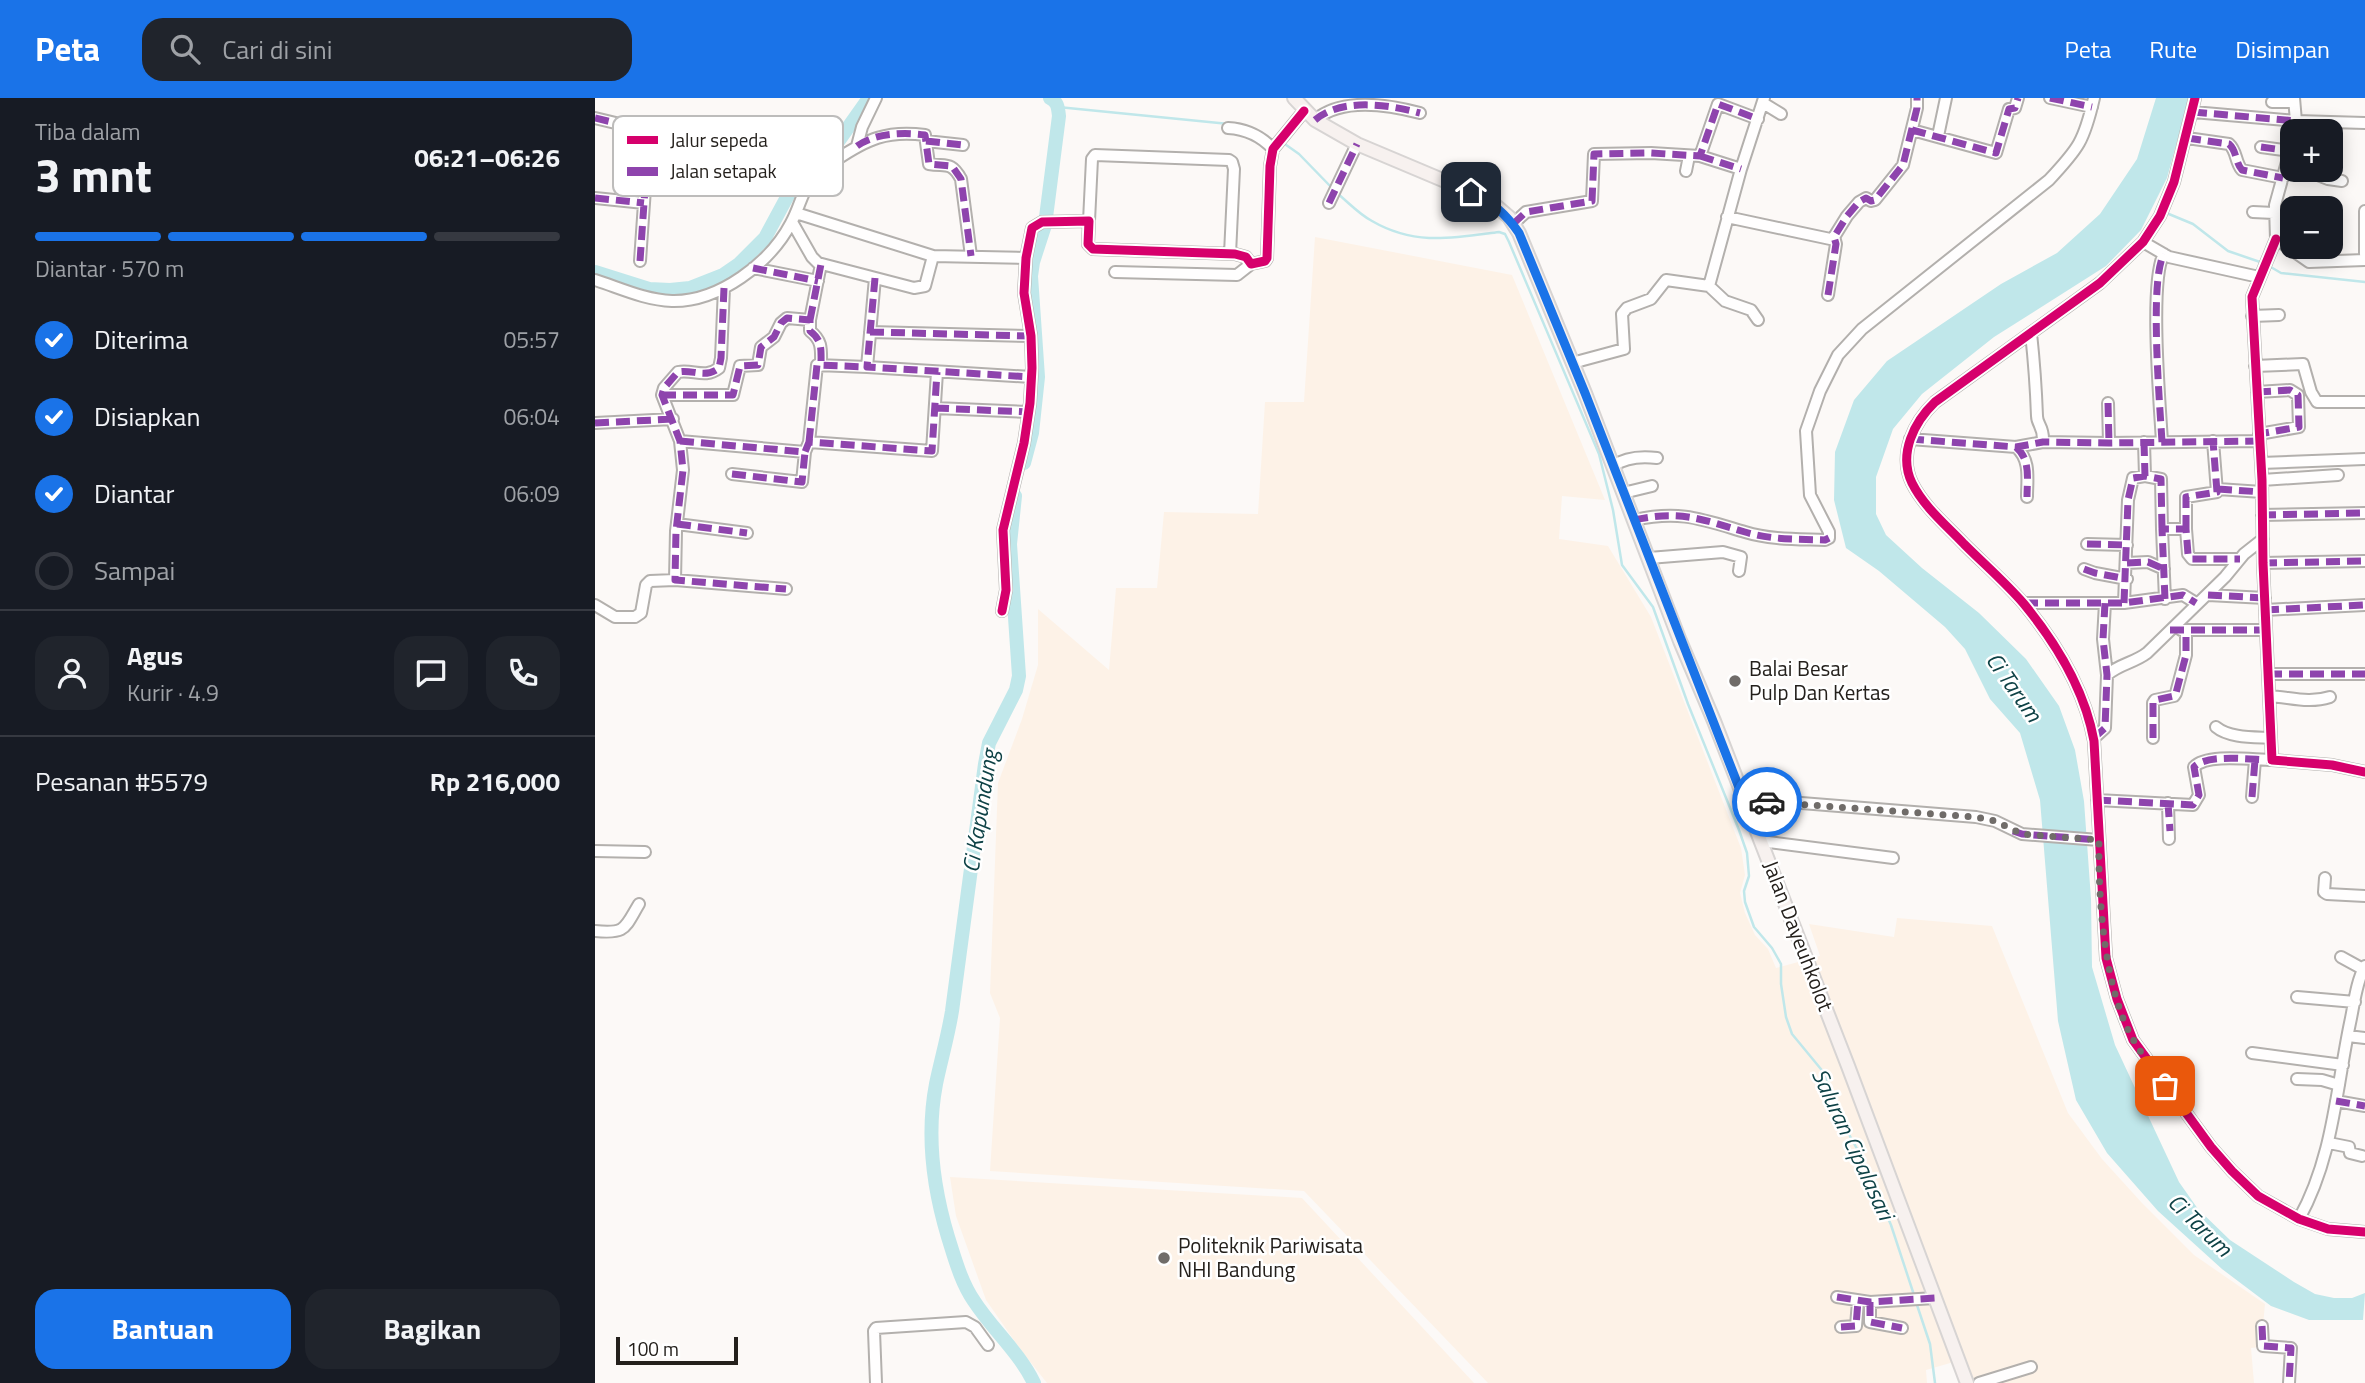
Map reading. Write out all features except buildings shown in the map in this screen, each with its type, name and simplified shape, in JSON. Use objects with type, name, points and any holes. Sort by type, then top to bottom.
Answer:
[{"type":"main road","name":"Jalan Dayeuhkolot","points":[[1294,98],[1315,120],[1357,144],[1484,198],[1502,211],[1513,224],[1527,250],[1761,841],[1967,1383]]},
{"type":"street","points":[[857,146],[876,98]]},
{"type":"street","points":[[1828,295],[1836,233],[1859,202],[1866,198],[1875,200],[1899,173],[1908,153],[1917,98]]},
{"type":"street","points":[[1938,136],[1946,98]]},
{"type":"street","points":[[1912,130],[1996,153],[2009,109],[2015,108],[2018,98]]},
{"type":"street","points":[[1634,520],[1656,515],[1679,515],[1777,538],[1829,538],[1829,532],[1809,490],[1807,426],[1838,355],[1862,329],[2057,172],[2073,155],[2083,140],[2093,103],[2050,98]]},
{"type":"street","points":[[2195,98],[2174,182],[2161,212],[2143,242],[2100,283],[1935,401],[1922,414],[1910,439],[1907,461],[1912,483],[1927,505],[2024,603],[2066,666],[2087,711],[2094,738],[2106,957],[2117,999],[2133,1040],[2197,1128],[2232,1171],[2259,1195],[2299,1219],[2328,1229],[2365,1232]]},
{"type":"street","points":[[1315,120],[1325,110],[1364,99],[1398,103],[1420,113]]},
{"type":"street","points":[[2272,102],[2294,100],[2295,119]]},
{"type":"street","points":[[1710,286],[1727,217],[1763,101],[1781,114]]},
{"type":"street","points":[[1686,171],[1718,104],[1758,119]]},
{"type":"street","points":[[1115,272],[1237,275],[1251,264],[1265,261],[1269,174],[1277,145],[1304,111]]},
{"type":"street","points":[[2193,112],[2280,124]]},
{"type":"street","points":[[595,118],[613,122]]},
{"type":"street","points":[[2343,124],[2365,123]]},
{"type":"street","points":[[1228,128],[1251,132],[1277,145]]},
{"type":"street","points":[[843,156],[867,140],[897,134],[924,134],[929,164],[952,166],[961,179],[971,256]]},
{"type":"street","points":[[2187,138],[2229,144],[2242,170],[2280,177]]},
{"type":"street","points":[[926,141],[963,145]]},
{"type":"street","points":[[1333,195],[1357,144]]},
{"type":"street","points":[[2261,147],[2280,151]]},
{"type":"street","points":[[1513,224],[1526,212],[1592,201],[1594,154],[1651,153],[1695,156],[1741,169]]},
{"type":"street","points":[[1230,254],[1234,169],[1232,162],[1095,155],[1092,159],[1088,244],[1093,249],[1230,254],[1242,254],[1251,264]]},
{"type":"street","points":[[2272,760],[2252,297],[2276,239],[2274,213],[2282,182]]},
{"type":"street","points":[[640,261],[644,196]]},
{"type":"street","points":[[595,280],[640,295],[673,301],[724,288],[771,252],[794,218],[801,196]]},
{"type":"street","points":[[595,198],[644,203]]},
{"type":"street","points":[[2365,211],[2365,254]]},
{"type":"street","points":[[2253,212],[2274,213]]},
{"type":"street","points":[[1727,217],[1835,240]]},
{"type":"street","points":[[794,218],[812,257],[821,264],[914,288],[925,286],[933,256]]},
{"type":"street","points":[[794,218],[933,256],[1026,258]]},
{"type":"street","points":[[1002,611],[1006,590],[1003,530],[1024,443],[1031,377],[1031,337],[1024,293],[1026,258],[1032,228],[1047,222],[1089,221]]},
{"type":"street","points":[[2276,239],[2309,262],[2365,260]]},
{"type":"street","points":[[2143,242],[2164,254],[2262,272]]},
{"type":"street","points":[[2162,442],[2157,326],[2158,267],[2164,254]]},
{"type":"street","points":[[821,264],[810,320],[810,331],[818,337],[821,345],[821,366]]},
{"type":"street","points":[[753,268],[818,281]]},
{"type":"street","points":[[867,368],[875,278]]},
{"type":"street","points":[[1572,363],[1624,349],[1622,314],[1627,308],[1651,299],[1663,281],[1710,286],[1725,301],[1751,310],[1758,320]]},
{"type":"street","points":[[675,580],[683,470],[681,441],[662,395],[664,388],[678,372],[709,374],[719,368],[724,288]]},
{"type":"street","points":[[2252,316],[2279,315]]},
{"type":"street","points":[[662,395],[733,395],[740,366],[758,365],[761,347],[774,337],[783,321],[787,318],[810,320]]},
{"type":"street","points":[[870,332],[1031,337]]},
{"type":"street","points":[[2031,333],[2038,403],[2037,419],[2043,429],[2043,442]]},
{"type":"street","points":[[2255,366],[2302,363],[2317,402],[2365,402]]},
{"type":"street","points":[[732,474],[802,482],[817,365],[1031,377]]},
{"type":"street","points":[[681,441],[932,451],[937,372]]},
{"type":"street","points":[[1910,439],[2016,447],[2043,442],[2213,441],[2259,437],[2299,428],[2298,396],[2290,390],[2257,392]]},
{"type":"street","points":[[2108,404],[2109,443]]},
{"type":"street","points":[[935,408],[1028,412]]},
{"type":"street","points":[[595,423],[673,419]]},
{"type":"street","points":[[2213,441],[2218,489],[2215,494],[2186,497],[2190,558],[2241,559]]},
{"type":"street","points":[[2144,442],[2145,475]]},
{"type":"street","points":[[2016,447],[2023,453],[2026,461],[2027,497]]},
{"type":"street","points":[[1613,466],[1622,460],[1657,458]]},
{"type":"street","points":[[2260,463],[2365,459]]},
{"type":"street","points":[[2124,603],[2129,493],[2133,478],[2145,475],[2161,479],[2165,599]]},
{"type":"street","points":[[2262,480],[2338,475]]},
{"type":"street","points":[[1623,493],[1652,486]]},
{"type":"street","points":[[2218,489],[2262,492]]},
{"type":"street","points":[[2262,515],[2365,513]]},
{"type":"street","points":[[677,524],[747,533]]},
{"type":"street","points":[[2162,529],[2186,529]]},
{"type":"street","points":[[2107,675],[2117,666],[2136,661],[2196,603],[2208,595],[2263,539]]},
{"type":"street","points":[[2087,544],[2127,545]]},
{"type":"street","points":[[1649,558],[1723,552],[1741,556],[1739,572]]},
{"type":"street","points":[[2263,563],[2365,561]]},
{"type":"street","points":[[2127,563],[2148,562],[2164,569]]},
{"type":"street","points":[[2084,569],[2127,579]]},
{"type":"street","points":[[595,605],[615,617],[635,617],[641,613],[647,582],[675,580],[786,589]]},
{"type":"street","points":[[2024,603],[2124,603],[2183,595],[2196,603]]},
{"type":"street","points":[[2208,595],[2265,598]]},
{"type":"street","points":[[2094,738],[2105,728],[2105,603]]},
{"type":"street","points":[[2266,610],[2365,606]]},
{"type":"street","points":[[2170,630],[2266,630]]},
{"type":"street","points":[[2153,738],[2153,703],[2176,693],[2185,661],[2186,630]]},
{"type":"street","points":[[2268,674],[2365,674]]},
{"type":"street","points":[[2269,696],[2296,700],[2330,697]]},
{"type":"street","points":[[2216,727],[2220,731],[2235,734],[2271,738]]},
{"type":"street","points":[[2097,800],[2193,805],[2199,794],[2194,767],[2199,762],[2213,759],[2332,765],[2365,772]]},
{"type":"street","points":[[2252,797],[2255,760]]},
{"type":"street","points":[[1745,803],[1789,802],[1976,817],[1995,821],[2015,832],[2031,835],[2099,840]]},
{"type":"street","points":[[2168,803],[2169,839]]},
{"type":"street","points":[[1761,841],[1892,858]]},
{"type":"street","points":[[595,851],[645,852]]},
{"type":"street","points":[[2325,878],[2324,892],[2327,894],[2365,896]]},
{"type":"street","points":[[595,931],[616,933],[623,930],[639,904]]},
{"type":"street","points":[[2299,1219],[2318,1178],[2329,1143],[2347,1036],[2364,968],[2341,957]]},
{"type":"street","points":[[2297,997],[2355,1002]]},
{"type":"street","points":[[2347,1036],[2365,1038]]},
{"type":"street","points":[[2252,1053],[2343,1065]]},
{"type":"street","points":[[2297,1079],[2322,1080],[2339,1085]]},
{"type":"street","points":[[2336,1101],[2365,1106]]},
{"type":"street","points":[[2329,1143],[2349,1147],[2350,1153],[2362,1156]]},
{"type":"street","points":[[1837,1297],[1864,1302],[1935,1298]]},
{"type":"street","points":[[1841,1326],[1856,1326],[1864,1302]]},
{"type":"street","points":[[1864,1302],[1870,1322],[1902,1328]]},
{"type":"street","points":[[876,1383],[876,1328],[966,1322],[975,1327],[988,1345]]},
{"type":"street","points":[[2262,1326],[2263,1346],[2291,1348],[2289,1383]]},
{"type":"street","points":[[1979,1383],[2031,1367]]},
{"type":"shaded area","points":[[1315,237],[1512,275],[1605,500],[1562,496],[1559,539],[1608,546],[1651,617],[1741,848],[1745,875],[1740,893],[1745,913],[1755,935],[1768,949],[1776,968],[1820,956],[1809,924],[1894,937],[1897,918],[1992,926],[2068,1113],[2102,1159],[2194,1255],[2265,1304],[2261,1347],[2251,1348],[2254,1383],[1974,1383],[1964,1359],[1926,1370],[1927,1383],[1488,1383],[1304,1191],[990,1171],[1000,1018],[990,993],[998,783],[1022,719],[1038,665],[1038,609],[1109,670],[1116,588],[1157,588],[1164,512],[1258,514],[1265,402],[1304,402]]},
{"type":"shaded area","name":"Politeknik Pariwisata NHI Bandung","points":[[950,1177],[1302,1198],[1474,1383],[1047,1383],[986,1300],[956,1216]]},
{"type":"water","name":"Ci Tarum","points":[[2156,98],[2189,98],[2167,178],[2141,230],[2106,266],[1994,337],[1922,394],[1893,429],[1876,477],[1876,514],[1886,535],[1922,568],[1979,613],[2026,659],[2059,706],[2075,750],[2084,801],[2091,899],[2092,967],[2115,1045],[2179,1182],[2198,1209],[2230,1240],[2294,1282],[2315,1294],[2334,1298],[2352,1298],[2365,1293],[2363,1320],[2309,1320],[2271,1306],[2222,1269],[2158,1211],[2107,1153],[2076,1100],[2058,1021],[2040,800],[2020,733],[1990,699],[1965,649],[1945,627],[1879,571],[1846,548],[1834,500],[1835,452],[1854,400],[1887,361],[2001,284],[2057,253],[2100,214],[2137,159]]},
{"type":"waterway","name":"Ci Kapundung","points":[[843,135],[869,98]]},
{"type":"waterway","name":"Ci Kapundung","points":[[1024,463],[1032,433],[1038,377],[1031,276],[1045,225],[1059,116],[1056,103],[1050,98]]},
{"type":"waterway","name":"Saluran Cipalasari","points":[[1058,107],[1229,124]]},
{"type":"waterway","name":"Saluran Cipalasari","points":[[1282,142],[1299,154],[1333,189]]},
{"type":"waterway","name":"Saluran Cipalasari","points":[[1338,194],[1368,218],[1404,234],[1434,238],[1499,232],[1505,234],[1599,454],[1613,510],[1622,565],[1653,607],[1688,704],[1739,830],[1747,853],[1749,876],[1744,891],[1745,902],[1754,927],[1772,948],[1781,964],[1786,1017],[1792,1034],[1825,1074],[1845,1127],[1862,1158],[1891,1225],[1914,1295]]},
{"type":"waterway","name":"Ci Kapundung","points":[[595,272],[649,289],[670,290],[690,288],[723,275],[739,264],[765,238],[788,196]]},
{"type":"waterway","points":[[2164,212],[2193,224],[2228,251],[2263,263]]},
{"type":"waterway","points":[[2269,266],[2281,273],[2365,282]]},
{"type":"waterway","name":"Ci Kapundung","points":[[1015,496],[1010,544],[1019,676],[1016,690],[989,743],[985,764],[952,1011],[933,1103],[931,1142],[938,1199],[962,1278],[969,1294],[1021,1361],[1034,1383]]},
{"type":"waterway","name":"Saluran Cipalasari","points":[[1916,1302],[1930,1344],[1935,1383]]},
{"type":"marked path","points":[[1828,295],[1836,244],[1834,237],[1859,202],[1866,198],[1875,200],[1903,165],[1917,98]]},
{"type":"marked path","points":[[1912,130],[1996,153],[2009,109],[2015,108],[2018,98]]},
{"type":"marked path","points":[[2050,98],[2092,107]]},
{"type":"marked path","points":[[1513,224],[1526,212],[1592,201],[1594,154],[1700,156],[1718,104],[1758,119]]},
{"type":"marked path","points":[[1315,120],[1338,108],[1365,105],[1420,113]]},
{"type":"marked path","points":[[2193,112],[2280,120]]},
{"type":"marked path","points":[[595,118],[613,122]]},
{"type":"marked path","points":[[857,146],[872,138],[890,134],[925,135],[929,164],[952,166],[961,179],[971,256]]},
{"type":"marked path","points":[[2187,138],[2229,144],[2242,170],[2280,177]]},
{"type":"marked path","points":[[926,141],[963,145]]},
{"type":"marked path","points":[[1329,203],[1357,144]]},
{"type":"marked path","points":[[2261,147],[2280,150]]},
{"type":"marked path","points":[[1700,156],[1741,169]]},
{"type":"marked path","points":[[640,261],[644,196]]},
{"type":"marked path","points":[[595,198],[644,203]]},
{"type":"marked path","points":[[2162,442],[2156,315],[2157,289],[2164,254]]},
{"type":"marked path","points":[[810,320],[821,264]]},
{"type":"marked path","points":[[753,268],[818,281]]},
{"type":"marked path","points":[[875,278],[867,367],[1031,377]]},
{"type":"marked path","points":[[724,288],[719,368],[709,373],[678,372],[664,388],[662,395],[680,441],[683,470],[676,531],[675,580],[786,589]]},
{"type":"marked path","points":[[662,395],[733,395],[740,366],[758,365],[761,347],[774,337],[781,323],[787,318],[810,320],[810,331],[820,346],[821,366]]},
{"type":"marked path","points":[[870,332],[1031,336]]},
{"type":"marked path","points":[[809,442],[817,365],[867,367]]},
{"type":"marked path","points":[[680,441],[805,452],[809,442],[932,451],[937,372]]},
{"type":"marked path","points":[[2257,392],[2290,390],[2298,395],[2299,427],[2259,434]]},
{"type":"marked path","points":[[2108,403],[2109,443]]},
{"type":"marked path","points":[[935,408],[1028,412]]},
{"type":"marked path","points":[[595,423],[673,419]]},
{"type":"marked path","points":[[1910,439],[2016,447],[2043,442],[2259,441]]},
{"type":"marked path","points":[[2186,529],[2186,497],[2217,492],[2213,441]]},
{"type":"marked path","points":[[2144,442],[2145,476]]},
{"type":"marked path","points":[[2016,447],[2026,464],[2027,497]]},
{"type":"marked path","points":[[732,474],[802,482],[805,452]]},
{"type":"marked path","points":[[2124,603],[2128,500],[2133,478],[2145,476],[2161,479],[2162,529]]},
{"type":"marked path","points":[[2218,489],[2262,492]]},
{"type":"marked path","points":[[2262,515],[2365,513]]},
{"type":"marked path","points":[[1634,520],[1665,516],[1690,517],[1765,536],[1785,539],[1829,538]]},
{"type":"marked path","points":[[677,524],[747,533]]},
{"type":"marked path","points":[[2165,599],[2162,529],[2186,529],[2188,554],[2192,559],[2240,559]]},
{"type":"marked path","points":[[2087,544],[2127,545]]},
{"type":"marked path","points":[[2263,563],[2365,561]]},
{"type":"marked path","points":[[2127,563],[2148,562],[2164,569]]},
{"type":"marked path","points":[[2084,569],[2127,579]]},
{"type":"marked path","points":[[2024,603],[2124,603],[2183,595],[2196,603]]},
{"type":"marked path","points":[[2208,595],[2265,598]]},
{"type":"marked path","points":[[2094,738],[2105,728],[2105,603]]},
{"type":"marked path","points":[[2265,610],[2365,605]]},
{"type":"marked path","points":[[2170,630],[2266,630]]},
{"type":"marked path","points":[[2153,738],[2153,703],[2176,693],[2186,655],[2186,630]]},
{"type":"marked path","points":[[2268,674],[2365,674]]},
{"type":"marked path","points":[[2097,800],[2193,805],[2199,795],[2194,767],[2200,763],[2219,759],[2272,760]]},
{"type":"marked path","points":[[2252,797],[2255,760]]},
{"type":"marked path","points":[[2168,803],[2170,831]]},
{"type":"marked path","points":[[2013,831],[2099,840]]},
{"type":"marked path","points":[[2336,1101],[2365,1106]]},
{"type":"marked path","points":[[1837,1297],[1870,1302],[1935,1298]]},
{"type":"marked path","points":[[1841,1327],[1856,1326],[1858,1301]]},
{"type":"marked path","points":[[1870,1302],[1870,1322],[1902,1328]]},
{"type":"marked path","points":[[2262,1326],[2263,1346],[2291,1348],[2289,1383]]},
{"type":"cycle path","points":[[2195,98],[2174,182],[2160,216],[2143,242],[2100,283],[1935,402],[1927,410],[1910,439],[1908,472],[1917,492],[1929,508],[2010,589],[2036,619],[2068,668],[2084,704],[2094,741],[2106,958],[2117,999],[2133,1040],[2211,1147],[2258,1196],[2299,1219],[2328,1229],[2365,1232]]},
{"type":"cycle path","points":[[1002,611],[1006,590],[1003,530],[1024,443],[1030,403],[1031,336],[1024,293],[1026,258],[1032,228],[1042,222],[1089,221],[1088,244],[1093,249],[1235,254],[1246,257],[1251,264],[1265,261],[1273,149],[1304,111]]},
{"type":"cycle path","points":[[2276,239],[2252,297],[2272,760],[2332,765],[2365,772]]},
{"type":"way so far","points":[[1767,802],[1976,817],[1995,821],[2022,834],[2099,840],[2106,957],[2117,999],[2133,1040],[2165,1086]]},
{"type":"place","name":"Balai Besar Pulp Dan Kertas","points":[[1735,681]]},
{"type":"place","name":"Politeknik Pariwisata NHI Bandung","points":[[1164,1258]]},
{"type":"route","points":[[1471,192],[1495,205],[1509,217],[1519,233],[1585,393],[1745,803],[1767,802]]}]
